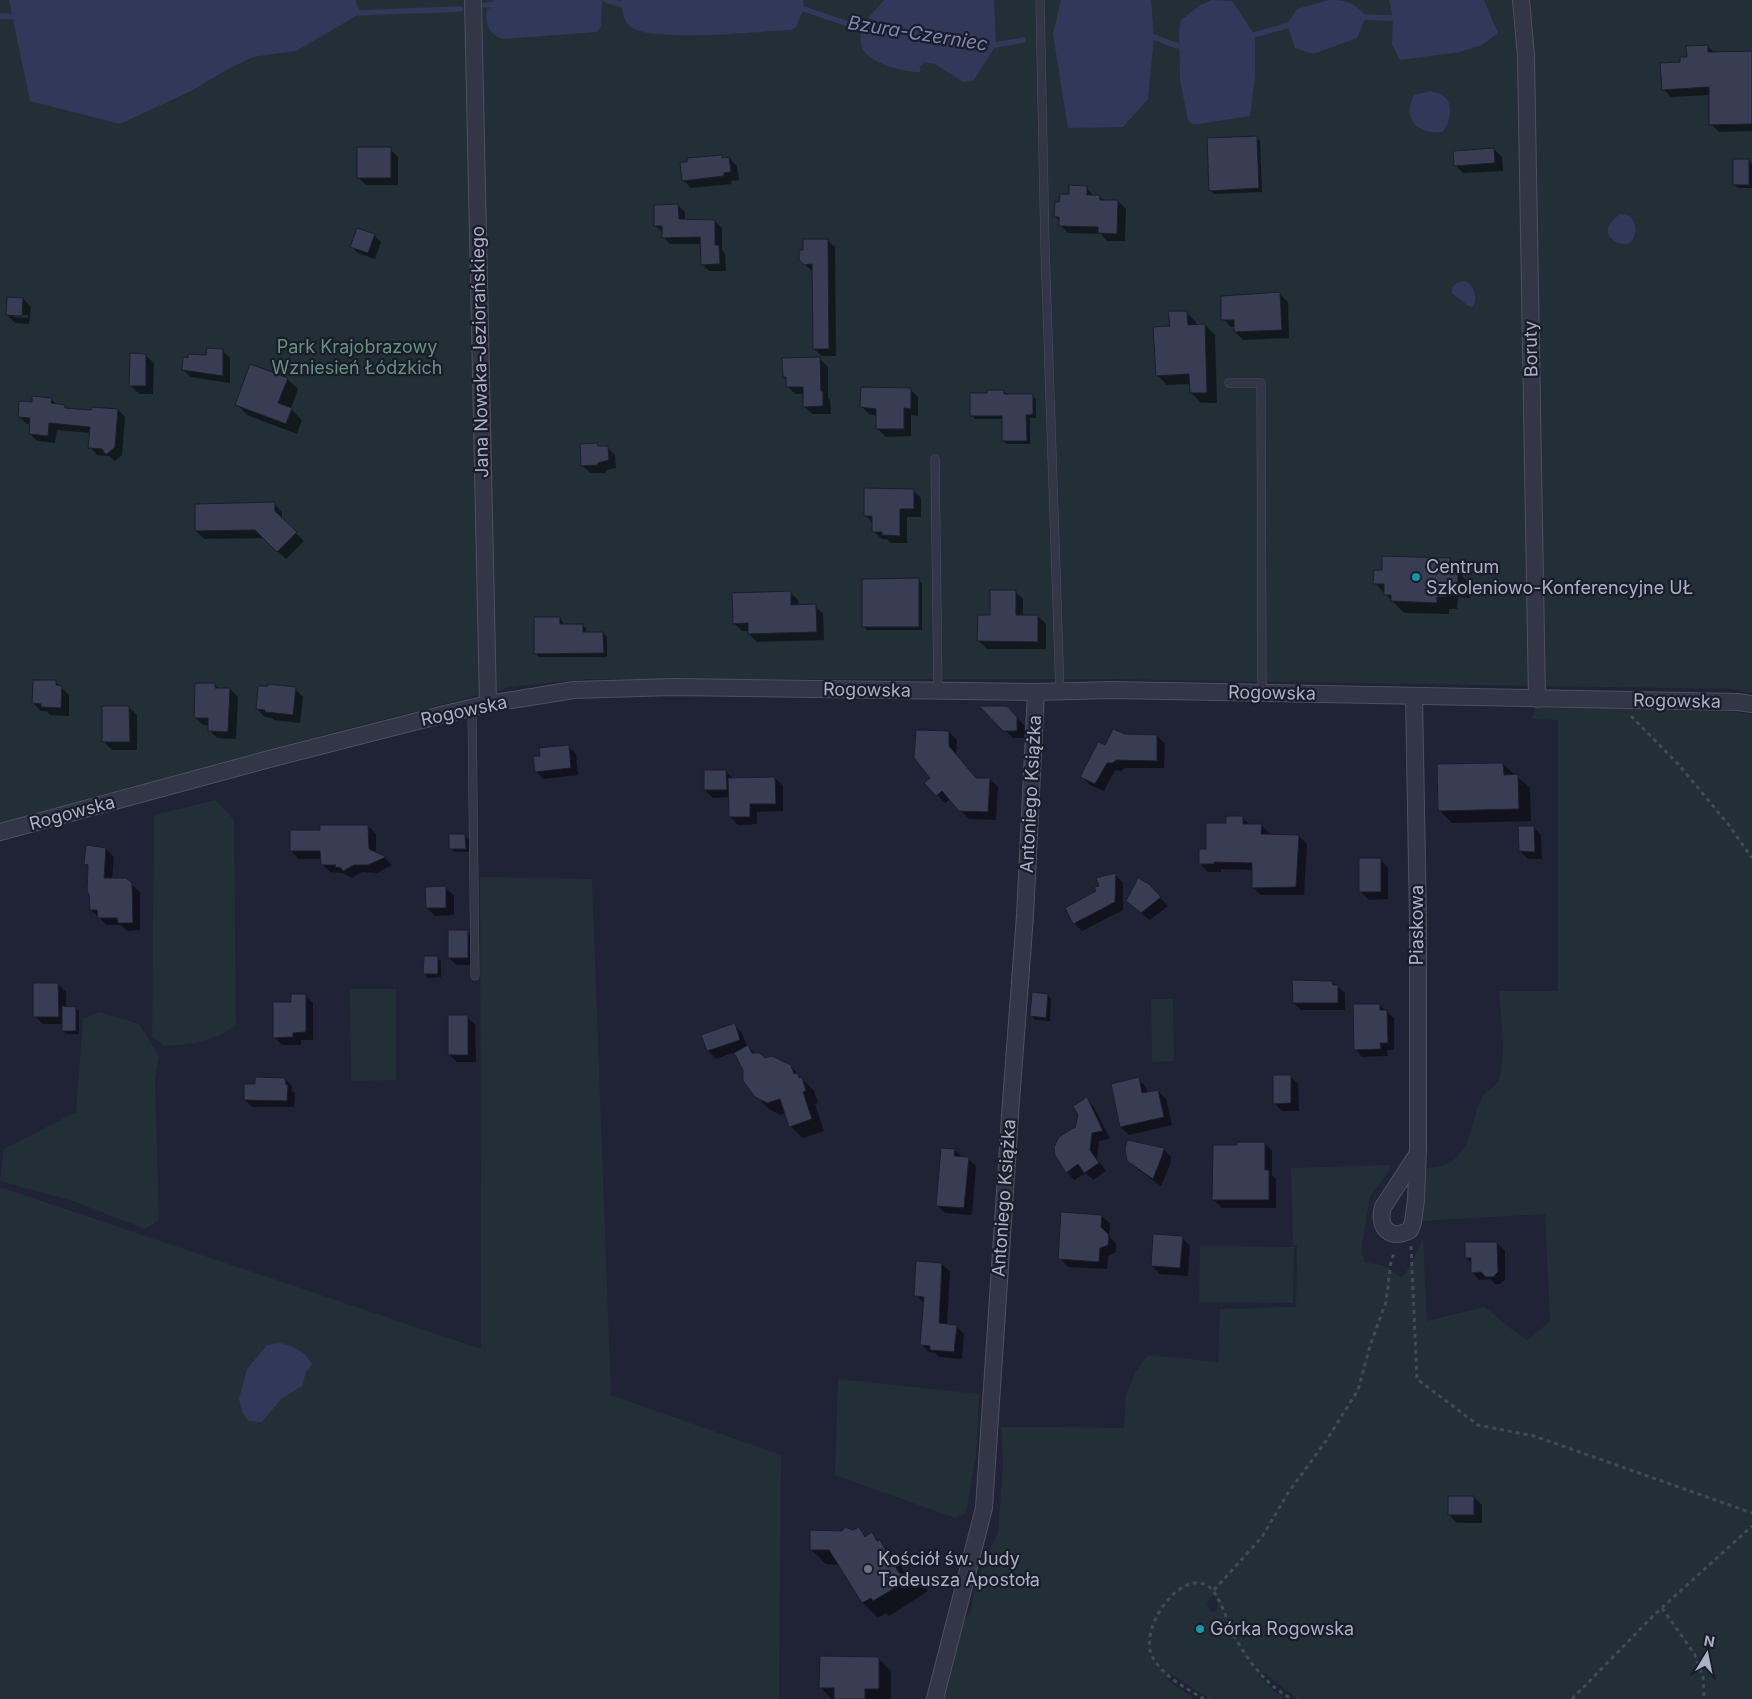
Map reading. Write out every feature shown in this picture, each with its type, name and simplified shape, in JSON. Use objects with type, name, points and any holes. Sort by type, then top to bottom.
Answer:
[{"type":"street","name":"Jana Nowaka-Jeziorańskiego","points":[[473,0],[480,706]]},
{"type":"street","name":"Boruty","points":[[1521,0],[1526,66],[1537,699]]},
{"type":"street","name":"Rogowska","points":[[0,832],[282,756],[480,706],[574,690],[654,688],[1036,692],[1114,690],[1738,702],[1752,704]]},
{"type":"street","name":"Antoniego Książka","points":[[935,1699],[984,1508],[1025,916],[1036,692]]},
{"type":"street","name":"Piaskowa","points":[[1406,1232],[1413,1222],[1416,1200],[1417,1155],[1418,921],[1414,696]]},
{"type":"street","points":[[1406,1232],[1396,1235],[1385,1228],[1381,1221],[1381,1214],[1383,1207],[1417,1155]]},
{"type":"lane","points":[[1040,0],[1045,256],[1060,691]]},
{"type":"lane","points":[[1229,383],[1261,383],[1262,693]]},
{"type":"lane","points":[[935,459],[938,691]]},
{"type":"lane","points":[[475,976],[480,706]]},
{"type":"path","points":[[1620,700],[1634,719],[1679,765],[1722,816],[1752,858]]},
{"type":"path","points":[[1406,1232],[1418,1379],[1478,1425],[1534,1436],[1752,1513]]},
{"type":"path","points":[[1214,1590],[1262,1537],[1288,1493],[1326,1441],[1358,1390],[1386,1302],[1391,1261],[1406,1232]]},
{"type":"path","points":[[1572,1699],[1662,1608],[1752,1526]]},
{"type":"path","points":[[1204,1699],[1179,1683],[1162,1669],[1152,1655],[1149,1645],[1158,1612],[1163,1605],[1182,1589],[1198,1582],[1214,1590],[1234,1636],[1258,1670],[1284,1695],[1292,1699]]},
{"type":"path","points":[[1662,1608],[1695,1655],[1703,1677],[1704,1699]]},
{"type":"green space","name":"Park Krajobrazowy Wzniesień Łódzkich","points":[[0,0],[1752,0],[1752,693],[1729,689],[1103,679],[590,679],[515,686],[323,735],[0,823]]},
{"type":"green space","points":[[1535,707],[1705,709],[1752,714],[1752,1699],[1298,1699],[1264,1673],[1258,1675],[1274,1691],[1286,1699],[1210,1699],[1171,1674],[1167,1680],[1195,1699],[944,1699],[961,1624],[970,1613],[977,1579],[998,1533],[1003,1465],[1001,1427],[1124,1428],[1126,1395],[1136,1371],[1148,1355],[1218,1362],[1220,1309],[1296,1307],[1297,1245],[1293,1245],[1291,1168],[1390,1165],[1389,1171],[1370,1196],[1361,1252],[1365,1262],[1384,1266],[1401,1277],[1406,1273],[1423,1239],[1427,1321],[1484,1307],[1528,1340],[1550,1321],[1545,1214],[1421,1221],[1421,1175],[1426,1168],[1449,1163],[1461,1153],[1481,1099],[1500,1076],[1503,1044],[1499,991],[1558,991],[1558,720],[1533,719]],"holes":[[[1214,1596],[1218,1604],[1214,1612],[1211,1612],[1207,1605],[1210,1598]]]},
{"type":"green space","points":[[215,800],[234,820],[236,1026],[218,1036],[202,1041],[164,1046],[152,1036],[154,815]]},
{"type":"green space","points":[[480,877],[592,879],[611,1395],[781,1455],[779,1699],[0,1699],[0,1187],[481,1349]]},
{"type":"green space","points":[[350,989],[396,989],[396,1080],[351,1081]]},
{"type":"green space","points":[[1151,999],[1173,999],[1174,1061],[1152,1062]]},
{"type":"green space","points":[[99,1012],[139,1024],[159,1056],[155,1080],[159,1220],[145,1229],[73,1201],[0,1181],[4,1149],[76,1112],[83,1019]]},
{"type":"green space","points":[[1200,1246],[1294,1247],[1293,1303],[1199,1302]]},
{"type":"green space","points":[[838,1379],[979,1394],[976,1455],[966,1513],[955,1518],[835,1475]]},
{"type":"water","points":[[9,0],[355,0],[361,13],[296,51],[253,57],[191,91],[120,124],[30,101]]},
{"type":"water","points":[[493,0],[602,0],[601,26],[597,32],[503,39],[494,34],[487,24],[487,9],[491,8]]},
{"type":"water","points":[[621,0],[803,0],[804,9],[796,27],[791,30],[708,35],[661,34],[643,32],[628,25],[623,15]]},
{"type":"water","points":[[884,0],[994,0],[996,45],[974,80],[963,82],[935,64],[925,62],[920,66],[920,72],[906,71],[882,64],[864,51],[861,43],[860,28]]},
{"type":"water","points":[[1061,0],[1151,0],[1154,37],[1148,99],[1123,127],[1068,128],[1053,34]]},
{"type":"water","points":[[1212,0],[1232,1],[1255,35],[1255,76],[1250,116],[1192,124],[1188,120],[1180,80],[1179,31],[1181,20],[1200,5]]},
{"type":"water","points":[[1329,0],[1350,3],[1366,16],[1357,38],[1313,54],[1295,48],[1287,24],[1297,9]]},
{"type":"water","points":[[1389,0],[1484,0],[1498,33],[1482,45],[1460,52],[1400,60],[1392,44],[1393,18]]},
{"type":"water","points":[[1431,91],[1441,95],[1448,101],[1450,110],[1449,120],[1442,132],[1426,131],[1419,128],[1411,118],[1410,103],[1414,95]]},
{"type":"water","points":[[1621,214],[1633,220],[1635,226],[1633,239],[1629,243],[1623,244],[1615,241],[1608,234],[1611,223]]},
{"type":"water","points":[[1465,281],[1471,286],[1475,295],[1472,307],[1452,293],[1452,287],[1455,284]]},
{"type":"water","points":[[280,1343],[306,1355],[312,1364],[306,1372],[302,1386],[281,1399],[262,1422],[248,1421],[242,1412],[239,1399],[247,1369],[267,1345]]},
{"type":"building","points":[[1708,45],[1708,52],[1752,51],[1752,124],[1709,125],[1709,87],[1662,90],[1660,63],[1680,62],[1680,57],[1687,57],[1686,46]]},
{"type":"building","points":[[1257,136],[1259,188],[1209,191],[1207,138]]},
{"type":"building","points":[[357,147],[391,147],[391,178],[357,178]]},
{"type":"building","points":[[1494,148],[1495,163],[1454,166],[1453,151]]},
{"type":"building","points":[[722,155],[722,158],[729,157],[731,172],[724,173],[724,176],[682,181],[680,162],[687,162],[687,158]]},
{"type":"building","points":[[1733,159],[1749,159],[1749,185],[1733,185]]},
{"type":"building","points":[[1069,185],[1087,186],[1087,195],[1100,195],[1100,200],[1118,200],[1117,234],[1098,233],[1098,227],[1059,226],[1059,217],[1054,217],[1055,202],[1059,202],[1060,194],[1069,194]]},
{"type":"building","points":[[678,204],[679,219],[715,220],[715,245],[719,245],[720,264],[701,265],[700,237],[662,238],[662,226],[654,226],[654,205]]},
{"type":"building","points":[[357,228],[375,234],[368,253],[350,247]]},
{"type":"building","points":[[803,239],[828,239],[829,349],[813,349],[812,264],[804,265],[799,260],[799,250],[803,250]]},
{"type":"building","points":[[1280,292],[1282,330],[1234,332],[1234,320],[1221,320],[1221,296]]},
{"type":"building","points":[[7,297],[23,298],[22,316],[6,315]]},
{"type":"building","points":[[1168,311],[1187,311],[1188,325],[1205,324],[1207,393],[1190,393],[1189,374],[1156,376],[1153,327],[1170,326]]},
{"type":"building","points":[[207,348],[223,349],[223,376],[182,370],[183,357],[188,358],[188,354],[206,355]]},
{"type":"building","points":[[130,353],[146,354],[146,386],[129,386]]},
{"type":"building","points":[[820,357],[823,406],[803,407],[803,387],[786,387],[786,377],[783,377],[782,358]]},
{"type":"building","points":[[250,364],[288,378],[278,403],[292,408],[286,424],[235,405]]},
{"type":"building","points":[[861,387],[911,388],[911,409],[904,408],[904,429],[876,429],[876,409],[860,407]]},
{"type":"building","points":[[987,390],[1004,390],[1004,394],[1033,394],[1033,414],[1026,415],[1027,441],[1002,441],[1002,416],[970,416],[970,393],[987,393]]},
{"type":"building","points":[[32,396],[52,398],[51,403],[65,405],[65,408],[91,410],[92,407],[118,409],[115,447],[106,455],[102,449],[88,448],[90,427],[49,423],[48,436],[29,434],[30,418],[18,417],[19,401],[32,402]]},
{"type":"building","points":[[597,443],[598,446],[608,446],[609,460],[598,463],[598,465],[581,466],[580,444]]},
{"type":"building","points":[[864,488],[914,489],[914,509],[900,509],[900,536],[882,535],[882,532],[872,532],[872,516],[864,516]]},
{"type":"building","points":[[275,502],[275,511],[297,532],[277,552],[255,530],[195,531],[195,504]]},
{"type":"building","name":"Centrum Szkoleniowo-Konferencyjne UŁ","points":[[1382,556],[1450,558],[1450,570],[1458,570],[1458,586],[1446,585],[1446,597],[1437,597],[1437,603],[1391,601],[1391,595],[1384,595],[1384,584],[1373,584],[1374,570],[1382,570]]},
{"type":"building","points":[[919,578],[919,627],[862,627],[862,579]]},
{"type":"building","points":[[990,590],[1016,590],[1016,615],[1038,615],[1038,642],[977,641],[978,615],[990,615]]},
{"type":"building","points":[[791,591],[791,605],[816,604],[817,632],[748,634],[748,623],[733,624],[732,593]]},
{"type":"building","points":[[534,617],[560,617],[560,624],[583,624],[583,632],[603,632],[604,653],[534,654]]},
{"type":"building","points":[[33,680],[56,680],[56,685],[62,686],[61,708],[41,707],[41,704],[32,703]]},
{"type":"building","points":[[195,683],[215,683],[215,688],[230,688],[228,732],[208,731],[208,718],[194,718]]},
{"type":"building","points":[[268,684],[296,687],[293,715],[265,712],[265,710],[256,709],[258,686],[268,686]]},
{"type":"building","points":[[102,706],[129,706],[130,742],[102,742]]},
{"type":"building","points":[[979,706],[1007,706],[1017,717],[1017,731],[1003,731]]},
{"type":"building","points":[[1113,729],[1125,734],[1157,735],[1157,761],[1116,760],[1113,763],[1107,763],[1095,784],[1080,777],[1098,742],[1105,745]]},
{"type":"building","points":[[916,730],[949,731],[949,746],[976,778],[990,778],[988,812],[959,811],[942,791],[936,796],[924,783],[930,778],[914,758]]},
{"type":"building","points":[[569,745],[571,768],[535,772],[533,756],[540,756],[539,748]]},
{"type":"building","points":[[1503,763],[1504,775],[1518,774],[1519,809],[1438,811],[1437,764]]},
{"type":"building","points":[[704,770],[726,770],[727,790],[704,790]]},
{"type":"building","points":[[775,777],[776,804],[750,804],[750,817],[729,817],[728,778]]},
{"type":"building","points":[[1226,816],[1243,816],[1243,824],[1262,824],[1261,834],[1299,835],[1296,887],[1252,888],[1252,863],[1214,862],[1214,864],[1199,864],[1199,849],[1206,849],[1206,823],[1226,823]]},
{"type":"building","points":[[320,825],[368,825],[369,849],[386,857],[368,865],[354,865],[343,871],[341,868],[335,867],[336,865],[321,865],[320,851],[290,851],[290,830],[320,830]]},
{"type":"building","points":[[1518,826],[1534,826],[1535,852],[1519,851]]},
{"type":"building","points":[[449,834],[465,834],[466,849],[449,849]]},
{"type":"building","points":[[86,845],[106,848],[104,878],[126,878],[132,883],[133,923],[118,923],[117,918],[98,918],[97,910],[90,910],[89,894],[87,891],[88,865],[84,864]]},
{"type":"building","points":[[1359,858],[1381,858],[1381,892],[1359,892]]},
{"type":"building","points":[[1116,873],[1115,902],[1073,924],[1065,908],[1096,891],[1094,887],[1099,886],[1096,878]]},
{"type":"building","points":[[1138,878],[1149,884],[1161,897],[1141,913],[1126,901]]},
{"type":"building","points":[[446,886],[446,908],[426,908],[425,887]]},
{"type":"building","points":[[448,930],[468,930],[468,958],[448,958]]},
{"type":"building","points":[[424,956],[438,956],[438,974],[423,974]]},
{"type":"building","points":[[1292,980],[1332,981],[1333,985],[1338,985],[1338,1003],[1293,1003]]},
{"type":"building","points":[[33,983],[58,983],[59,1017],[33,1017]]},
{"type":"building","points":[[1032,992],[1048,994],[1046,1018],[1030,1016]]},
{"type":"building","points":[[291,994],[306,994],[306,1032],[293,1033],[293,1037],[273,1038],[273,1002],[291,1002]]},
{"type":"building","points":[[1353,1004],[1380,1004],[1380,1010],[1387,1010],[1388,1043],[1380,1043],[1381,1049],[1354,1050]]},
{"type":"building","points":[[62,1006],[76,1007],[76,1031],[62,1031]]},
{"type":"building","points":[[448,1015],[468,1015],[468,1055],[448,1055]]},
{"type":"building","points":[[735,1023],[740,1040],[707,1051],[701,1035]]},
{"type":"building","points":[[748,1045],[752,1053],[760,1053],[765,1058],[772,1056],[791,1065],[794,1074],[798,1073],[799,1078],[802,1077],[806,1091],[803,1092],[812,1119],[789,1127],[780,1099],[767,1103],[755,1097],[743,1081],[743,1070],[734,1053]]},
{"type":"building","points":[[1273,1075],[1291,1075],[1291,1103],[1273,1104]]},
{"type":"building","points":[[255,1077],[285,1078],[286,1085],[288,1085],[287,1101],[244,1100],[244,1084],[255,1084]]},
{"type":"building","points":[[1139,1077],[1142,1093],[1158,1090],[1164,1117],[1120,1127],[1111,1084]]},
{"type":"building","points":[[1087,1097],[1103,1131],[1092,1133],[1090,1150],[1099,1163],[1084,1173],[1078,1164],[1066,1173],[1055,1155],[1054,1147],[1059,1137],[1075,1128],[1078,1115],[1073,1106]]},
{"type":"building","points":[[1127,1140],[1164,1148],[1153,1179],[1127,1161],[1125,1149]]},
{"type":"building","points":[[1237,1142],[1265,1142],[1265,1170],[1269,1170],[1269,1200],[1212,1200],[1213,1145],[1237,1145]]},
{"type":"building","points":[[941,1148],[955,1149],[954,1156],[969,1157],[964,1208],[936,1206]]},
{"type":"building","points":[[1061,1212],[1102,1215],[1101,1227],[1108,1234],[1109,1239],[1108,1245],[1100,1248],[1099,1262],[1058,1259]]},
{"type":"building","points":[[1153,1234],[1183,1236],[1180,1268],[1151,1266]]},
{"type":"building","points":[[1465,1242],[1497,1242],[1498,1272],[1493,1277],[1486,1277],[1481,1272],[1471,1273],[1471,1258],[1465,1258]]},
{"type":"building","points":[[916,1261],[942,1263],[939,1323],[957,1325],[954,1352],[930,1350],[930,1346],[920,1345],[924,1297],[914,1296]]},
{"type":"building","points":[[1448,1496],[1474,1496],[1474,1515],[1448,1515]]},
{"type":"building","name":"Kościół św. Judy Tadeusza Apostoła","points":[[845,1527],[853,1530],[859,1527],[865,1537],[872,1532],[877,1541],[880,1540],[899,1573],[915,1576],[873,1601],[871,1598],[862,1603],[829,1550],[810,1550],[810,1530],[842,1531]]},
{"type":"building","points":[[820,1656],[879,1657],[879,1689],[865,1689],[865,1699],[834,1699],[834,1688],[819,1688]]},
{"type":"waterway","name":"Bzura-Czerniec","points":[[606,0],[628,5]]},
{"type":"waterway","name":"Bzura-Czerniec","points":[[485,5],[500,4]]},
{"type":"waterway","name":"Bzura-Czerniec","points":[[355,13],[460,9]]},
{"type":"waterway","name":"Bzura-Czerniec","points":[[797,9],[804,9],[868,29]]},
{"type":"waterway","name":"Bzura-Czerniec","points":[[1360,17],[1393,18],[1399,13]]},
{"type":"waterway","name":"Bzura-Czerniec","points":[[0,16],[21,17]]},
{"type":"waterway","name":"Bzura-Czerniec","points":[[1247,37],[1293,24]]},
{"type":"waterway","name":"Bzura-Czerniec","points":[[1147,36],[1176,45],[1186,46]]},
{"type":"waterway","name":"Bzura-Czerniec","points":[[989,44],[996,45],[1023,40]]},
{"type":"place","name":"Centrum Szkoleniowo-Konferencyjne UŁ","points":[[1416,577]]},
{"type":"place","name":"Kościół św. Judy Tadeusza Apostoła","points":[[868,1569]]},
{"type":"place","name":"Górka Rogowska","points":[[1200,1629]]}]
